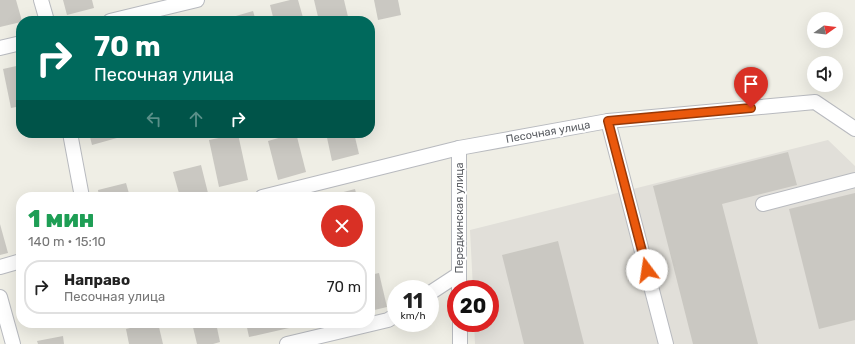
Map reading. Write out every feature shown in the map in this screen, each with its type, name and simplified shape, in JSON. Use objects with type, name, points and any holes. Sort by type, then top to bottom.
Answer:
[{"type":"street","points":[[41,0],[46,16]]},
{"type":"street","points":[[131,16],[197,0]]},
{"type":"street","points":[[0,48],[16,44]]},
{"type":"street","name":"Песочная улица","points":[[282,192],[459,148],[608,121],[815,102],[855,129]]},
{"type":"street","points":[[608,121],[666,344]]},
{"type":"street","points":[[71,138],[81,192]]},
{"type":"street","name":"Передкинская улица","points":[[459,148],[459,280]]},
{"type":"street","points":[[763,204],[855,180]]},
{"type":"street","points":[[0,266],[16,262]]},
{"type":"street","points":[[439,287],[459,274]]},
{"type":"street","points":[[0,296],[13,344]]},
{"type":"street","points":[[375,323],[387,320]]},
{"type":"street","points":[[287,344],[354,328]]},
{"type":"street","points":[[460,332],[460,344]]},
{"type":"shaded area","points":[[828,140],[855,166],[855,344],[475,344],[474,332],[499,332],[499,280],[473,280],[470,230]]},
{"type":"building","points":[[0,0],[16,0],[21,16],[16,16],[16,23],[0,27]]},
{"type":"building","points":[[63,0],[92,0],[94,8],[67,15]]},
{"type":"building","points":[[290,0],[298,0],[303,16],[273,16],[270,5]]},
{"type":"building","points":[[314,0],[344,0],[348,16],[318,16]]},
{"type":"building","points":[[374,0],[398,0],[401,15],[378,20]]},
{"type":"building","points":[[253,11],[254,16],[236,16]]},
{"type":"building","points":[[16,66],[16,107],[11,108],[3,69]]},
{"type":"building","points":[[90,138],[117,138],[92,145]]},
{"type":"building","points":[[219,138],[239,138],[248,180],[219,187],[209,140]]},
{"type":"building","points":[[278,138],[297,138],[306,172],[278,180],[268,141]]},
{"type":"building","points":[[327,138],[355,138],[359,154],[332,161]]},
{"type":"building","points":[[788,152],[797,185],[722,204],[758,344],[693,344],[653,186]]},
{"type":"building","points":[[201,165],[208,192],[179,192],[173,172]]},
{"type":"building","points":[[126,183],[129,192],[98,192],[98,190]]},
{"type":"building","points":[[355,189],[356,192],[344,192]]},
{"type":"building","points":[[855,193],[855,320],[819,329],[789,209]]},
{"type":"building","points":[[0,224],[8,253],[0,255]]},
{"type":"building","points":[[558,241],[584,344],[524,344],[502,255]]},
{"type":"building","points":[[379,273],[387,307],[375,310],[375,274]]},
{"type":"building","points":[[159,328],[163,344],[129,344],[126,329]]},
{"type":"building","points":[[193,328],[217,328],[220,342],[213,344],[197,344]]},
{"type":"building","points":[[247,328],[289,328],[249,337]]},
{"type":"building","points":[[63,336],[64,344],[38,344],[37,341]]},
{"type":"route","points":[[647,270],[608,121],[751,108]]}]
